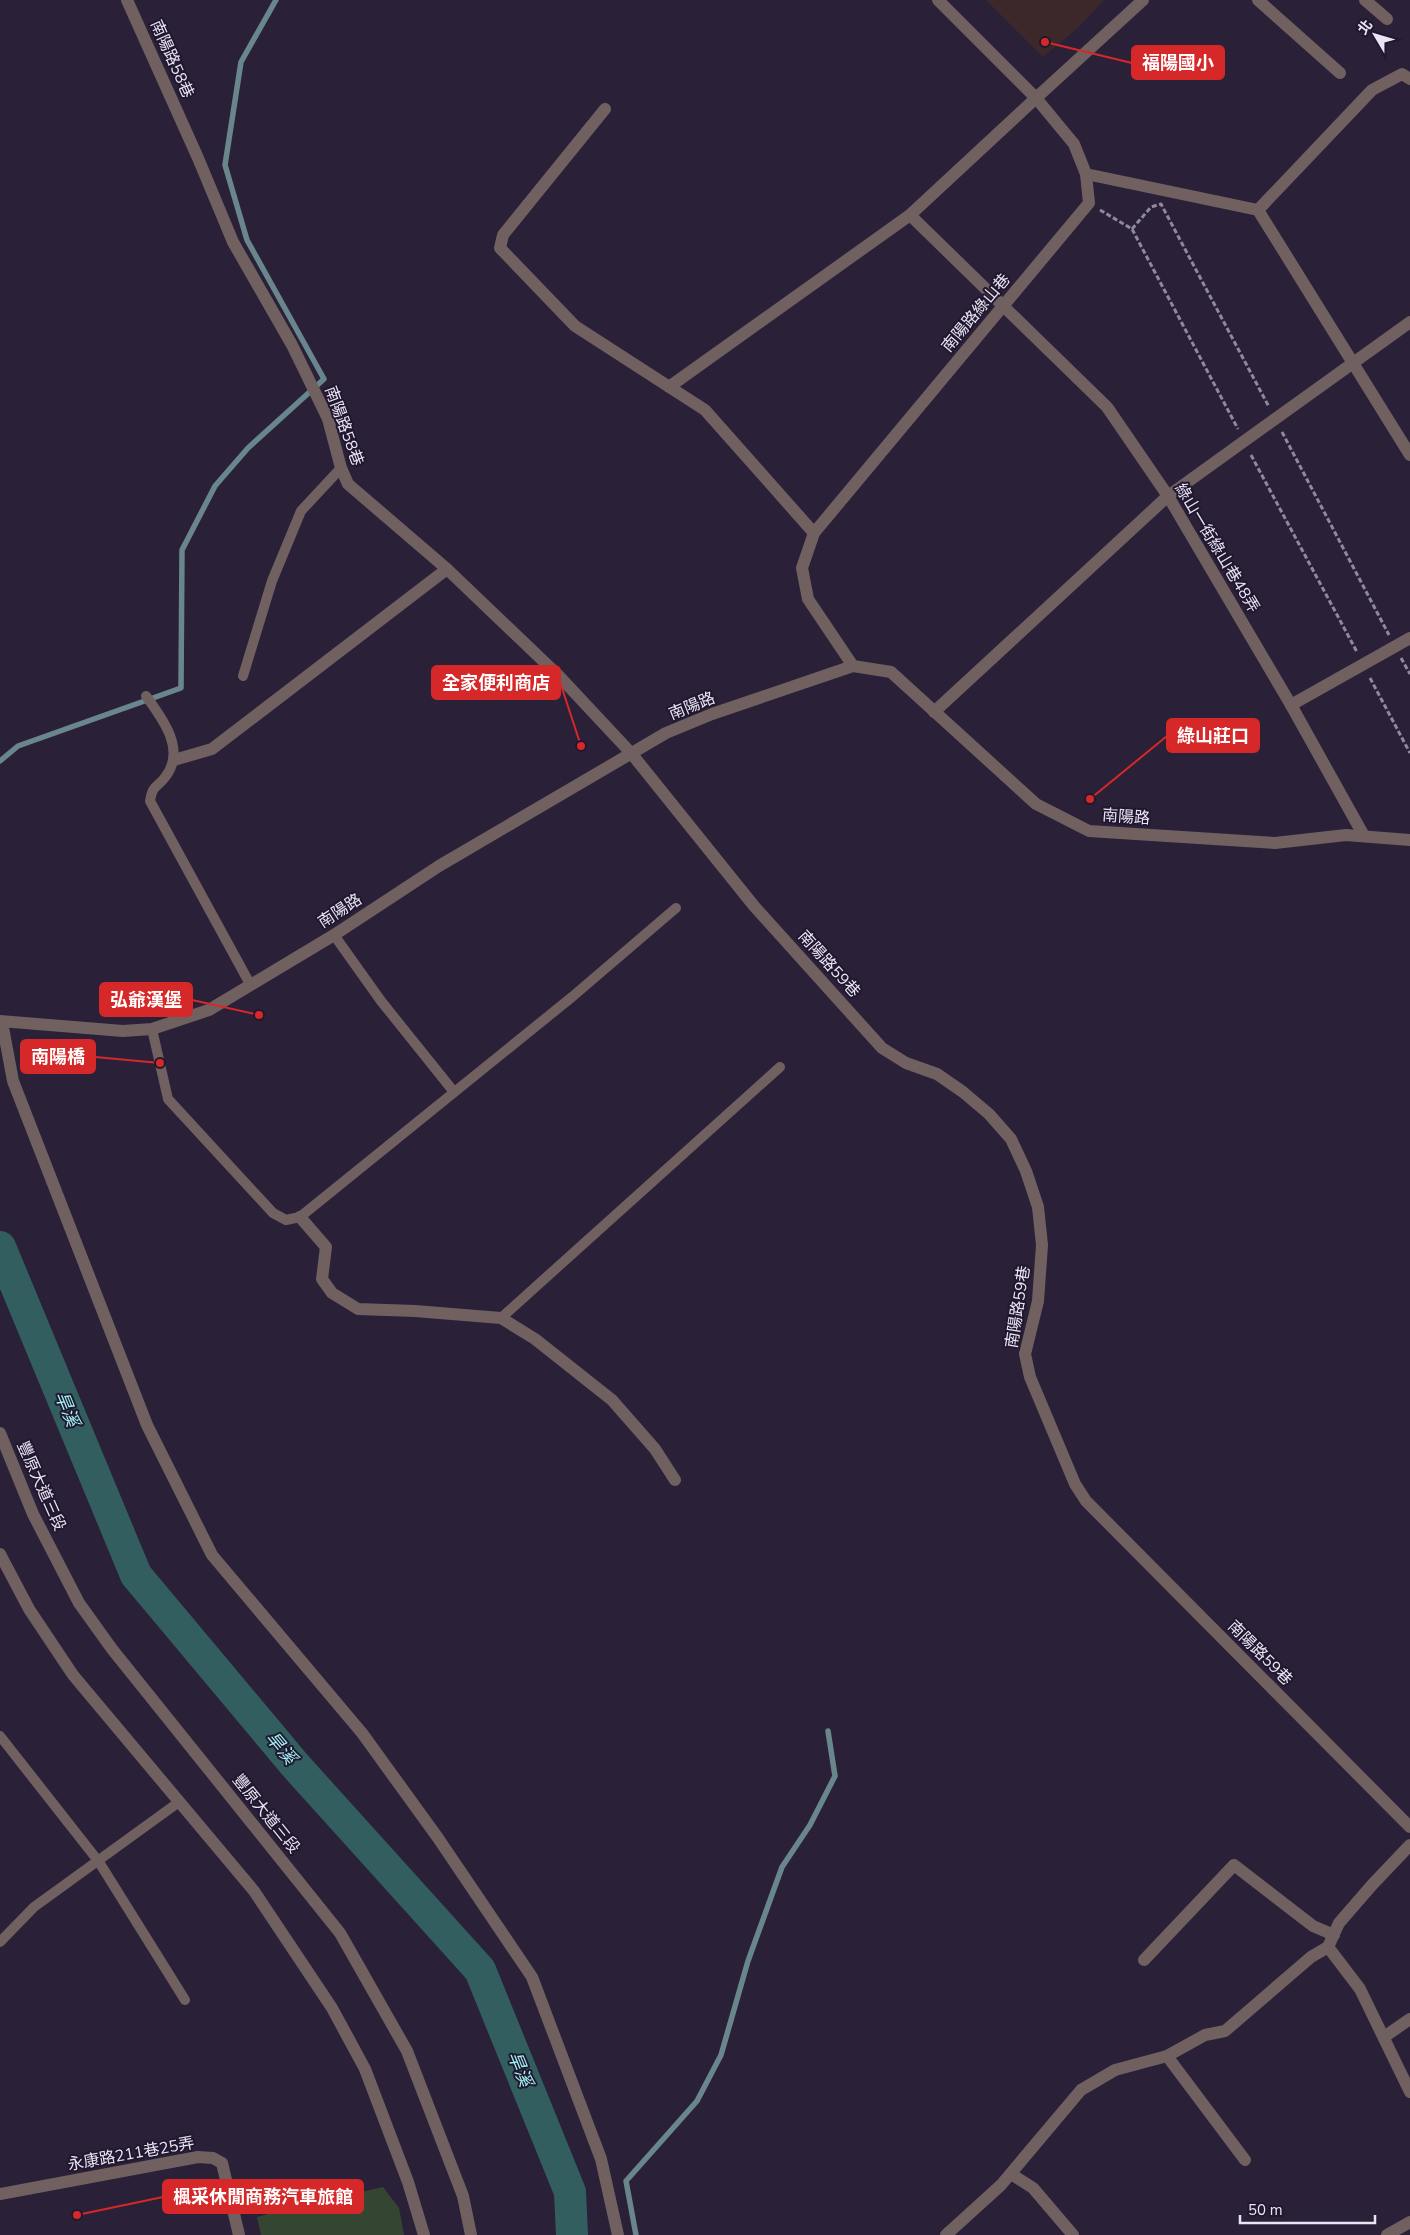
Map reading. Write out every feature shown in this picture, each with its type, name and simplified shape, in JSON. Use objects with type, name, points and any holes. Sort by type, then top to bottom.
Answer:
[{"type":"street","name":"南陽路58巷","points":[[128,0],[233,242],[292,345],[328,419],[341,468],[348,484],[447,569],[559,676],[631,753]]},
{"type":"street","points":[[938,0],[1036,98],[1074,144],[1086,174],[1088,203]]},
{"type":"street","points":[[669,387],[910,215],[1143,0]]},
{"type":"street","points":[[1258,0],[1340,73]]},
{"type":"street","points":[[1365,0],[1387,19]]},
{"type":"street","points":[[1258,210],[1372,90],[1402,74],[1410,79]]},
{"type":"street","points":[[605,109],[503,235],[500,248],[575,326],[705,410],[814,533]]},
{"type":"street","points":[[1086,174],[1258,210],[1410,455]]},
{"type":"street","name":"南陽路綠山巷","points":[[853,666],[808,599],[802,568],[814,533],[1088,203]]},
{"type":"street","name":"綠山一街綠山巷48弄","points":[[910,215],[1107,406],[1168,496],[1291,706],[1364,836]]},
{"type":"street","points":[[934,712],[1168,496],[1410,322]]},
{"type":"street","points":[[174,760],[212,749],[447,569]]},
{"type":"street","points":[[1291,706],[1410,638]]},
{"type":"street","name":"南陽路","points":[[1,1022],[123,1031],[152,1029],[209,1010],[334,935],[439,866],[666,733],[712,714],[853,666],[892,672],[1036,804],[1089,831],[1275,843],[1346,835],[1410,840]]},
{"type":"street","name":"南陽路59巷","points":[[631,753],[754,906],[882,1048],[906,1063],[936,1074],[963,1092],[989,1114],[1011,1139],[1026,1171],[1038,1207],[1042,1246],[1038,1301],[1025,1354],[1030,1377],[1075,1484],[1086,1501],[1410,1827]]},
{"type":"street","points":[[1,1022],[13,1081],[147,1425],[212,1555],[362,1733],[438,1838],[532,1977],[601,2158],[618,2235]]},
{"type":"street","points":[[300,1217],[326,1247],[322,1279],[332,1293],[358,1309],[432,1312],[502,1318],[535,1339],[612,1400],[655,1449],[675,1480]]},
{"type":"street","name":"豐原大道三段","points":[[0,1433],[33,1514],[79,1603],[119,1657],[340,1933],[407,2051],[463,2196],[471,2235]]},
{"type":"street","points":[[0,1554],[29,1609],[73,1675],[254,1891],[332,2008],[366,2069],[408,2182],[424,2235]]},
{"type":"street","points":[[946,2235],[1001,2185],[1082,2090],[1115,2070],[1167,2056],[1205,2035],[1225,2031],[1311,1957],[1328,1947],[1339,1923],[1410,1845]]},
{"type":"street","points":[[1144,1960],[1234,1864],[1313,1926],[1334,1935]]},
{"type":"street","points":[[1328,1947],[1360,1989],[1410,2092]]},
{"type":"street","points":[[1384,2037],[1410,2019]]},
{"type":"street","points":[[1167,2056],[1245,2160]]},
{"type":"street","name":"永康路211巷25弄","points":[[0,2194],[198,2157],[213,2158],[222,2163],[227,2175],[239,2235]]},
{"type":"street","points":[[1011,2174],[1033,2188],[1073,2235]]},
{"type":"street","points":[[1387,2235],[1410,2222]]},
{"type":"lane","points":[[243,676],[272,581],[301,511],[341,468]]},
{"type":"lane","points":[[146,696],[166,722],[172,743],[174,760],[166,776],[152,789],[150,801],[250,984]]},
{"type":"lane","points":[[152,1029],[168,1099],[273,1213],[286,1220],[300,1217],[572,997],[676,908]]},
{"type":"lane","points":[[334,935],[381,1001],[454,1092]]},
{"type":"lane","points":[[502,1318],[780,1067]]},
{"type":"lane","points":[[0,1736],[99,1862],[185,2000]]},
{"type":"lane","points":[[0,1942],[34,1907],[99,1862],[179,1802]]},
{"type":"path","points":[[1088,203],[1132,230],[1238,430]]},
{"type":"path","points":[[1248,448],[1359,657]]},
{"type":"path","points":[[1368,674],[1410,753]]},
{"type":"shaded area","points":[[986,0],[1104,0],[1079,27],[1043,57]]},
{"type":"green space","points":[[383,2187],[399,2208],[404,2235],[261,2235],[257,2217]]},
{"type":"waterway","points":[[0,761],[18,746],[181,688],[182,550],[215,486],[248,448],[324,379],[247,240],[225,165],[241,62],[276,0]]},
{"type":"waterway","name":"旱溪","points":[[0,1247],[136,1575],[295,1765],[480,1970],[570,2192],[572,2235]]},
{"type":"waterway","points":[[636,2235],[626,2181],[697,2101],[721,2055],[748,1961],[782,1867],[810,1825],[835,1776],[828,1731]]},
{"type":"place","name":"福陽國小","points":[[1045,42]]},
{"type":"place","name":"全家便利商店","points":[[581,746]]},
{"type":"place","name":"綠山莊口","points":[[1090,799]]},
{"type":"place","name":"弘爺漢堡","points":[[259,1015]]},
{"type":"place","name":"南陽橋","points":[[160,1063]]},
{"type":"place","name":"楓采休閒商務汽車旅館","points":[[77,2215]]}]
